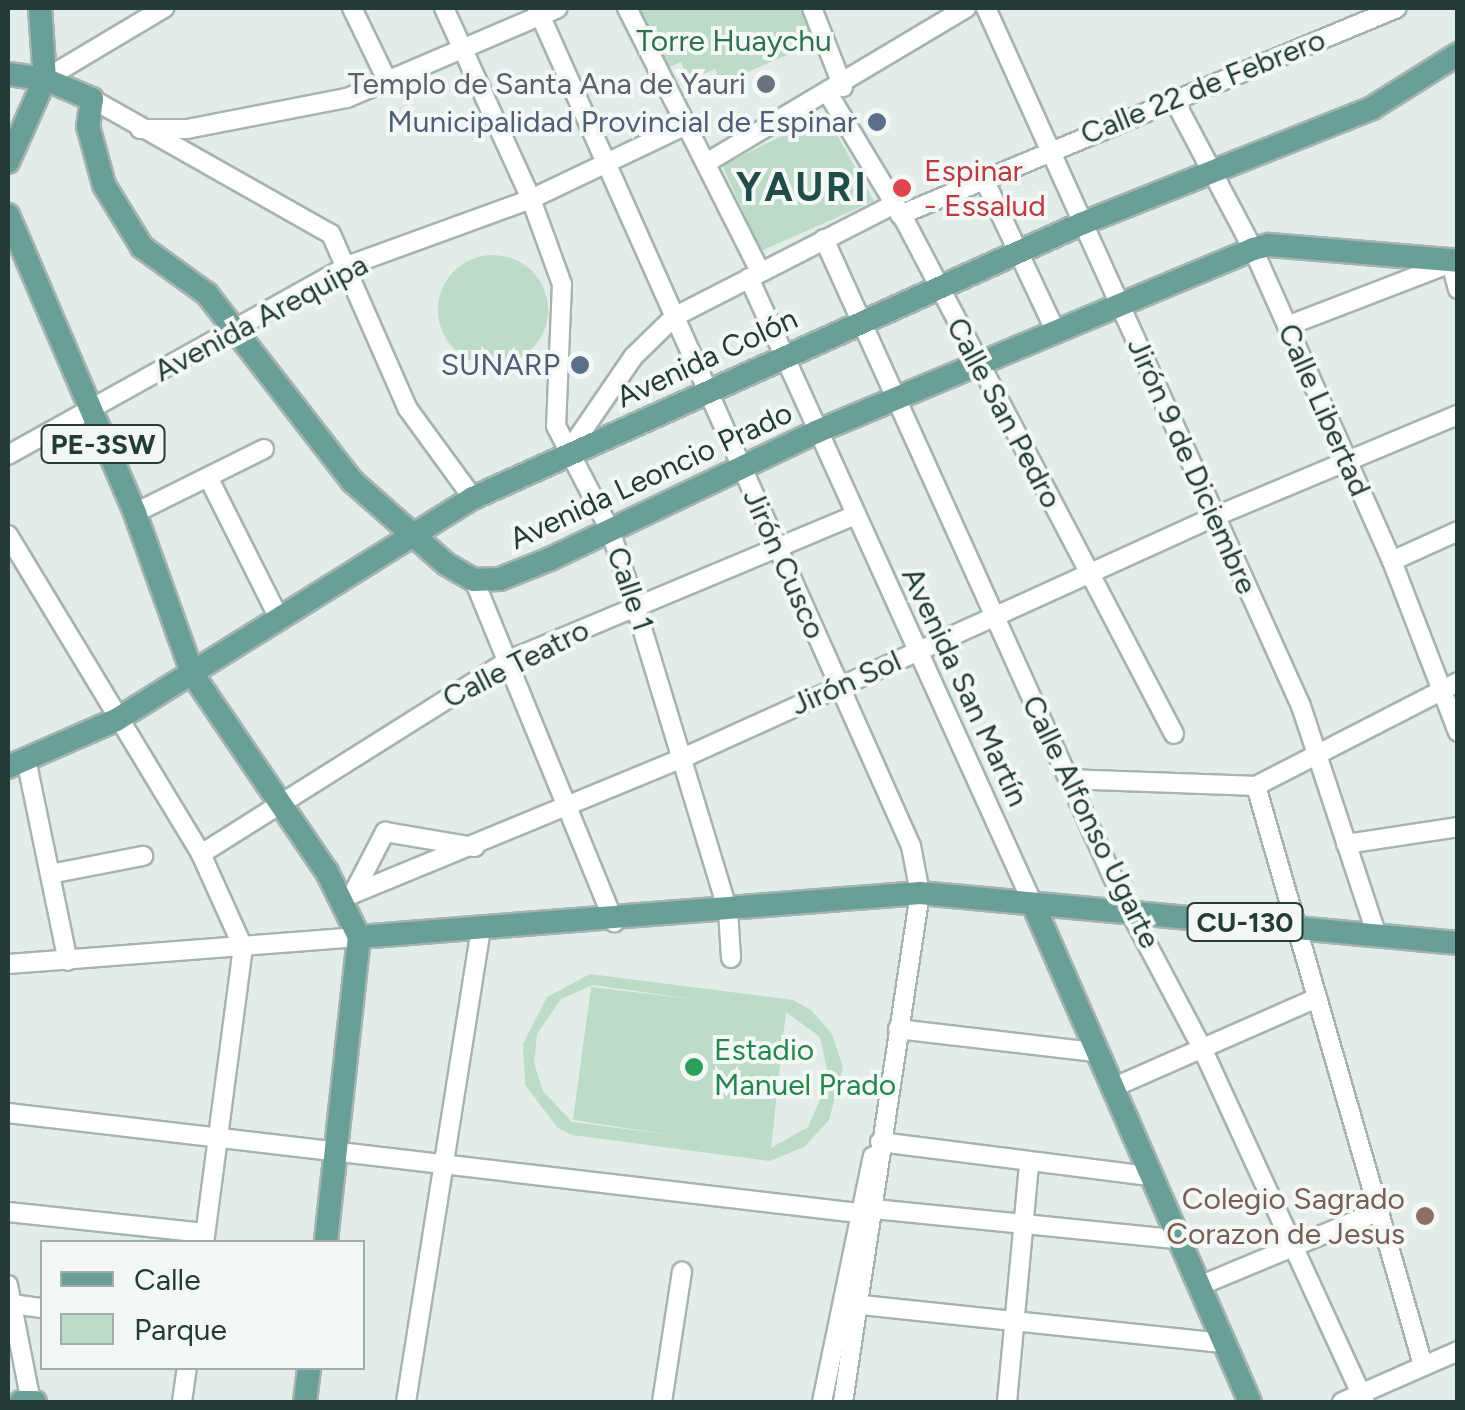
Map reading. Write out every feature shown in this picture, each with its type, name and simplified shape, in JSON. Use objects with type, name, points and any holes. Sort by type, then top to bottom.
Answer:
[{"type":"main road","points":[[8,162],[44,79],[42,10]]},
{"type":"main road","name":"Avenida Colón","points":[[17,763],[116,720],[473,498],[858,321],[1020,255],[1081,224],[1372,108],[1458,54]]},
{"type":"main road","points":[[8,74],[44,79],[92,100],[92,148],[121,218],[142,247],[207,294],[332,458],[414,535],[474,580]]},
{"type":"main road","name":"PE-3SW","points":[[8,215],[135,513],[193,674]]},
{"type":"main road","name":"Avenida Leoncio Prado","points":[[474,580],[500,579],[816,432],[977,368],[1055,330],[1253,249],[1269,245],[1455,264]]},
{"type":"main road","points":[[193,674],[278,802],[349,895],[359,938],[326,1240]]},
{"type":"main road","points":[[359,938],[614,922],[920,893],[1032,904]]},
{"type":"main road","name":"CU-130","points":[[1032,904],[1136,916],[1296,924],[1458,943]]},
{"type":"main road","name":"Avenida San Martín","points":[[1032,904],[1250,1402]]},
{"type":"main road","points":[[305,1402],[310,1370]]},
{"type":"main road","points":[[21,1402],[33,1402]]},
{"type":"street","points":[[44,79],[164,8]]},
{"type":"street","points":[[352,8],[387,80]]},
{"type":"street","name":"Calle 1","points":[[444,8],[531,199],[562,284],[554,401],[566,455],[610,530],[636,605],[728,912],[731,958]]},
{"type":"street","points":[[140,129],[188,129],[316,106],[387,80],[538,11],[558,8]]},
{"type":"street","name":"Avenida San Martín","points":[[627,8],[706,164],[853,516],[1032,904]]},
{"type":"street","name":"Calle San Pedro","points":[[812,8],[836,90],[977,368],[1091,572],[1174,734]]},
{"type":"street","points":[[706,164],[836,90],[966,8]]},
{"type":"street","name":"Jirón 9 de Diciembre","points":[[986,8],[1216,516],[1317,755],[1376,933]]},
{"type":"street","name":"Calle 22 de Febrero","points":[[566,455],[623,369],[674,317],[824,239],[1397,8]]},
{"type":"street","name":"Jirón Cusco","points":[[538,11],[911,846],[920,893],[880,1142],[822,1402]]},
{"type":"street","name":"Calle Libertad","points":[[1172,96],[1253,249],[1451,686],[1458,732]]},
{"type":"street","points":[[92,100],[315,219],[350,265],[408,409],[473,498]]},
{"type":"street","name":"Avenida Arequipa","points":[[8,455],[350,265],[531,199],[686,124]]},
{"type":"street","points":[[984,177],[1055,330]]},
{"type":"street","name":"Calle Alfonso Ugarte","points":[[824,239],[993,618],[1202,1048],[1363,1398]]},
{"type":"street","points":[[1287,326],[1455,264],[1458,289]]},
{"type":"street","name":"Jirón Sol","points":[[349,895],[476,847],[1216,516],[1458,414]]},
{"type":"street","points":[[135,513],[264,449]]},
{"type":"street","points":[[208,478],[280,620]]},
{"type":"street","name":"Calle Teatro","points":[[201,854],[509,660],[853,516]]},
{"type":"street","points":[[1392,562],[1458,531]]},
{"type":"street","points":[[8,535],[116,720],[201,854],[243,946],[222,1139],[204,1238],[8,1212]]},
{"type":"street","points":[[474,580],[570,805],[614,922]]},
{"type":"street","points":[[1068,779],[1256,786],[1451,686]]},
{"type":"street","points":[[17,763],[50,874],[68,961]]},
{"type":"street","points":[[1256,786],[1423,1365]]},
{"type":"street","points":[[1346,844],[1458,826]]},
{"type":"street","points":[[349,895],[385,832],[476,847]]},
{"type":"street","points":[[50,874],[142,856]]},
{"type":"street","points":[[406,1402],[481,931]]},
{"type":"street","points":[[8,964],[359,938]]},
{"type":"street","points":[[1112,1088],[1317,998]]},
{"type":"street","points":[[898,1029],[1095,1052]]},
{"type":"street","points":[[8,1113],[445,1166],[866,1211],[1023,1219],[1176,1239]]},
{"type":"street","points":[[880,1142],[1029,1164],[1150,1176]]},
{"type":"street","points":[[1007,1402],[1029,1164]]},
{"type":"street","name":"Jirón Cusco","points":[[844,1402],[860,1305],[866,1211]]},
{"type":"street","points":[[1199,1286],[1378,1212]]},
{"type":"street","points":[[662,1402],[682,1272]]},
{"type":"street","points":[[8,1285],[33,1402]]},
{"type":"street","points":[[12,1304],[40,1308]]},
{"type":"street","points":[[860,1305],[1224,1343]]},
{"type":"street","points":[[1342,1402],[1363,1398],[1458,1351]]},
{"type":"street","points":[[182,1402],[187,1370]]},
{"type":"green space","name":"Torre Huaychu","points":[[630,8],[808,8],[822,40],[722,83],[715,69],[688,80],[681,62],[663,70]]},
{"type":"green space","points":[[826,115],[874,201],[761,251],[722,165]]},
{"type":"green space","points":[[493,255],[514,259],[532,271],[544,289],[548,310],[544,331],[532,349],[514,361],[493,365],[472,361],[454,349],[442,331],[438,310],[442,289],[454,271],[472,259]]},
{"type":"green space","points":[[590,974],[793,1000],[811,1010],[832,1034],[843,1067],[829,1120],[804,1147],[770,1161],[572,1135],[558,1128],[525,1085],[523,1044],[547,997]],"holes":[[[593,985],[700,1000],[591,987],[573,1120],[672,1135],[572,1122],[543,1091],[534,1063],[537,1034],[561,999]],[[786,1012],[820,1037],[829,1079],[808,1127],[771,1148]]]},
{"type":"place","name":"Templo de Santa Ana de Yauri","points":[[766,84]]},
{"type":"place","name":"Municipalidad Provincial de Espinar","points":[[877,122]]},
{"type":"place","name":"Espinar - Essalud","points":[[902,188]]},
{"type":"place","name":"SUNARP","points":[[580,365]]},
{"type":"place","name":"Estadio Manuel Prado","points":[[694,1067]]},
{"type":"place","name":"Colegio Sagrado Corazon de Jesus","points":[[1425,1216]]},
{"type":"district","name":"YAURI","points":[[802,187]]}]
